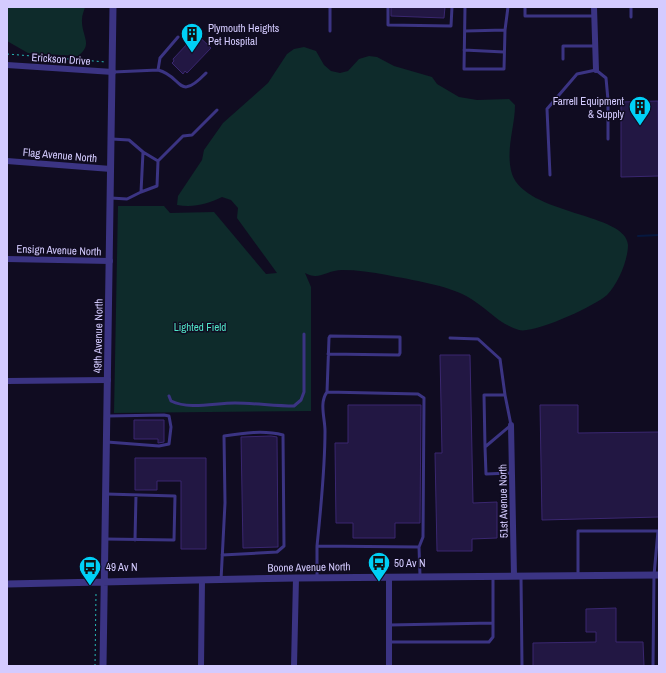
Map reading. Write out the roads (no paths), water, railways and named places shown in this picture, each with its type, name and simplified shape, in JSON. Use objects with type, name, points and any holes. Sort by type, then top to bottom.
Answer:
[{"type":"street","name":"49th Avenue North","points":[[103,666],[113,7]]},
{"type":"street","points":[[594,7],[596,70]]},
{"type":"street","name":"Erickson Drive","points":[[7,65],[113,72]]},
{"type":"street","name":"Flag Avenue North","points":[[7,161],[111,169]]},
{"type":"street","name":"Ensign Avenue North","points":[[7,259],[110,261]]},
{"type":"street","points":[[7,381],[108,380]]},
{"type":"street","name":"51st Avenue North","points":[[511,426],[518,576]]},
{"type":"street","name":"Boone Avenue North","points":[[7,584],[296,578],[656,575]]},
{"type":"street","points":[[388,666],[389,577]]},
{"type":"street","points":[[294,666],[296,578]]},
{"type":"street","points":[[201,666],[202,580]]},
{"type":"lane","points":[[330,7],[330,31]]},
{"type":"lane","points":[[388,7],[388,25],[451,26],[452,7]]},
{"type":"lane","points":[[465,7],[464,69],[504,69],[505,30],[508,7]]},
{"type":"lane","points":[[526,7],[526,16],[594,16]]},
{"type":"lane","points":[[631,7],[631,17]]},
{"type":"lane","points":[[465,31],[505,30]]},
{"type":"lane","points":[[158,70],[160,58],[178,37]]},
{"type":"lane","points":[[564,59],[563,46],[595,46]]},
{"type":"lane","points":[[464,50],[504,52]]},
{"type":"lane","points":[[550,174],[547,109],[577,74],[596,70],[606,78],[608,100],[608,139]]},
{"type":"lane","points":[[113,72],[165,71],[181,86],[189,87],[193,86],[206,73]]},
{"type":"lane","points":[[111,198],[127,198],[157,186],[158,161],[183,136],[192,135],[217,110]]},
{"type":"lane","points":[[112,139],[129,140],[143,152],[158,161]]},
{"type":"lane","points":[[141,192],[143,152]]},
{"type":"lane","points":[[169,396],[170,402],[195,406],[211,403],[294,406],[300,400],[304,392],[304,334]]},
{"type":"lane","points":[[317,578],[317,546],[324,475],[325,429],[323,398],[327,392],[328,354],[329,338],[330,336],[400,337],[399,355],[328,354]]},
{"type":"lane","points":[[450,338],[478,339],[500,358],[511,426],[485,447]]},
{"type":"lane","points":[[327,392],[418,394],[424,398],[423,538],[419,547],[420,577]]},
{"type":"lane","points":[[505,395],[484,395],[486,474],[512,473]]},
{"type":"lane","points":[[107,416],[164,415],[169,416],[171,427],[169,444],[159,446],[107,442]]},
{"type":"lane","points":[[221,580],[222,555],[225,503],[224,436],[246,432],[275,433],[283,435],[284,546],[277,552],[222,555]]},
{"type":"lane","points":[[105,539],[174,540],[175,496],[106,494]]},
{"type":"lane","points":[[135,540],[136,495]]},
{"type":"lane","points":[[578,575],[578,531],[658,531],[653,666]]},
{"type":"lane","points":[[317,546],[419,547]]},
{"type":"lane","points":[[389,642],[489,642],[493,637],[492,576]]},
{"type":"lane","points":[[518,576],[522,666]]},
{"type":"lane","points":[[389,625],[493,623]]},
{"type":"waterway","points":[[638,236],[659,235]]},
{"type":"place","name":"Plymouth Heights Pet Hospital","points":[[192,54]]},
{"type":"place","name":"Farrell Equipment & Supply","points":[[640,126]]},
{"type":"place","name":"50 Av N","points":[[379,582]]},
{"type":"place","name":"49 Av N","points":[[90,586]]},
{"type":"park label","name":"Lighted Field","points":[[200,327]]}]
